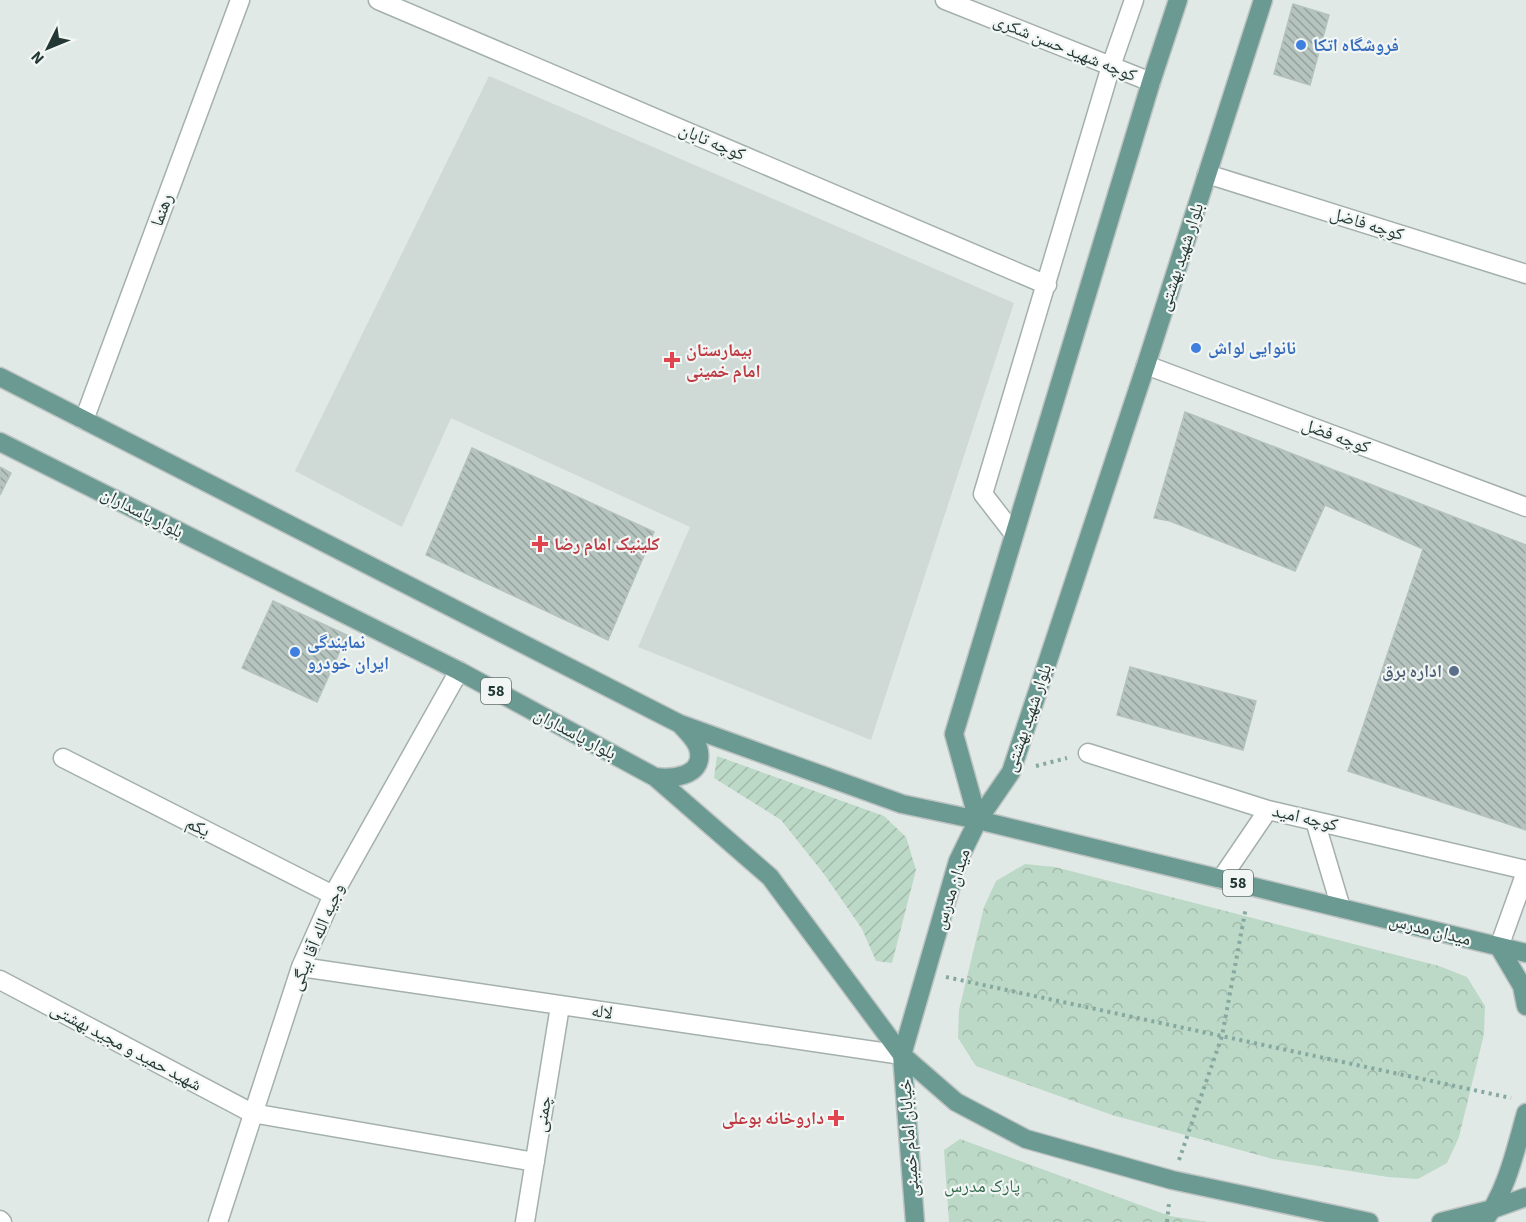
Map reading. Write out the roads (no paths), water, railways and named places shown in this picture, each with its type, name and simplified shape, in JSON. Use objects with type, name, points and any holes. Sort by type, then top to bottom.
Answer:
[{"type":"main road","points":[[978,820],[954,734],[1151,82],[1178,0]]},
{"type":"main road","name":"بلوار شهید بهشتی","points":[[978,820],[1011,772],[1146,365],[1263,0]]},
{"type":"main road","name":"58","points":[[0,377],[680,724],[902,804],[978,820]]},
{"type":"main road","name":"بلوار پاسداران","points":[[0,441],[459,671],[655,777],[770,877],[902,1055]]},
{"type":"main road","points":[[655,777],[673,779],[681,777],[697,764],[700,753],[695,741],[680,724]]},
{"type":"main road","name":"میدان مدرس","points":[[902,1055],[958,861],[978,820],[1499,947]]},
{"type":"main road","name":"58","points":[[1499,947],[1526,953]]},
{"type":"main road","points":[[1499,947],[1522,986],[1526,1006]]},
{"type":"main road","name":"58","points":[[902,1055],[956,1102],[1026,1139],[1172,1180],[1369,1222]]},
{"type":"main road","name":"خیابان امام خمینی","points":[[902,1055],[915,1222]]},
{"type":"main road","points":[[1488,1216],[1515,1153],[1526,1113]]},
{"type":"main road","points":[[1441,1222],[1488,1216],[1526,1197]]},
{"type":"street","name":"رهنما","points":[[84,420],[240,0]]},
{"type":"street","name":"کوچه تابان","points":[[378,0],[1047,285]]},
{"type":"street","name":"کوچه شهید حسن شکری","points":[[945,0],[1151,82]]},
{"type":"street","points":[[1014,534],[983,494],[1111,66],[1134,0]]},
{"type":"street","name":"کوچه فاضل","points":[[1207,174],[1526,274]]},
{"type":"street","name":"کوچه فضل","points":[[1146,365],[1526,507]]},
{"type":"street","name":"وجیه الله آقا بیگی","points":[[218,1222],[301,966],[333,895],[459,671]]},
{"type":"street","name":"کوچه امید","points":[[1088,753],[1268,810],[1526,871]]},
{"type":"street","name":"یکم","points":[[63,758],[333,895]]},
{"type":"street","points":[[1221,879],[1268,810]]},
{"type":"street","points":[[1315,821],[1341,908]]},
{"type":"street","points":[[1499,947],[1526,871]]},
{"type":"street","name":"لاله","points":[[301,966],[902,1055]]},
{"type":"street","name":"شهید حمید و مجید بهشتی","points":[[0,980],[252,1113],[535,1162]]},
{"type":"street","name":"چمنی","points":[[525,1222],[560,1006]]},
{"type":"place","name":"فروشگاه اتکا","points":[[1301,45]]},
{"type":"place","name":"نانوایی لواش","points":[[1196,348]]},
{"type":"place","name":"بیمارستان امام خمینی","points":[[672,360]]},
{"type":"place","name":"کلینیک امام رضا","points":[[540,544]]},
{"type":"place","name":"نمایندگی ایران خودرو","points":[[295,652]]},
{"type":"place","name":"اداره برق","points":[[1454,671]]},
{"type":"place","name":"داروخانه بوعلی","points":[[836,1118]]},
{"type":"park label","name":"پارک مدرس","points":[[982,1186]]}]
